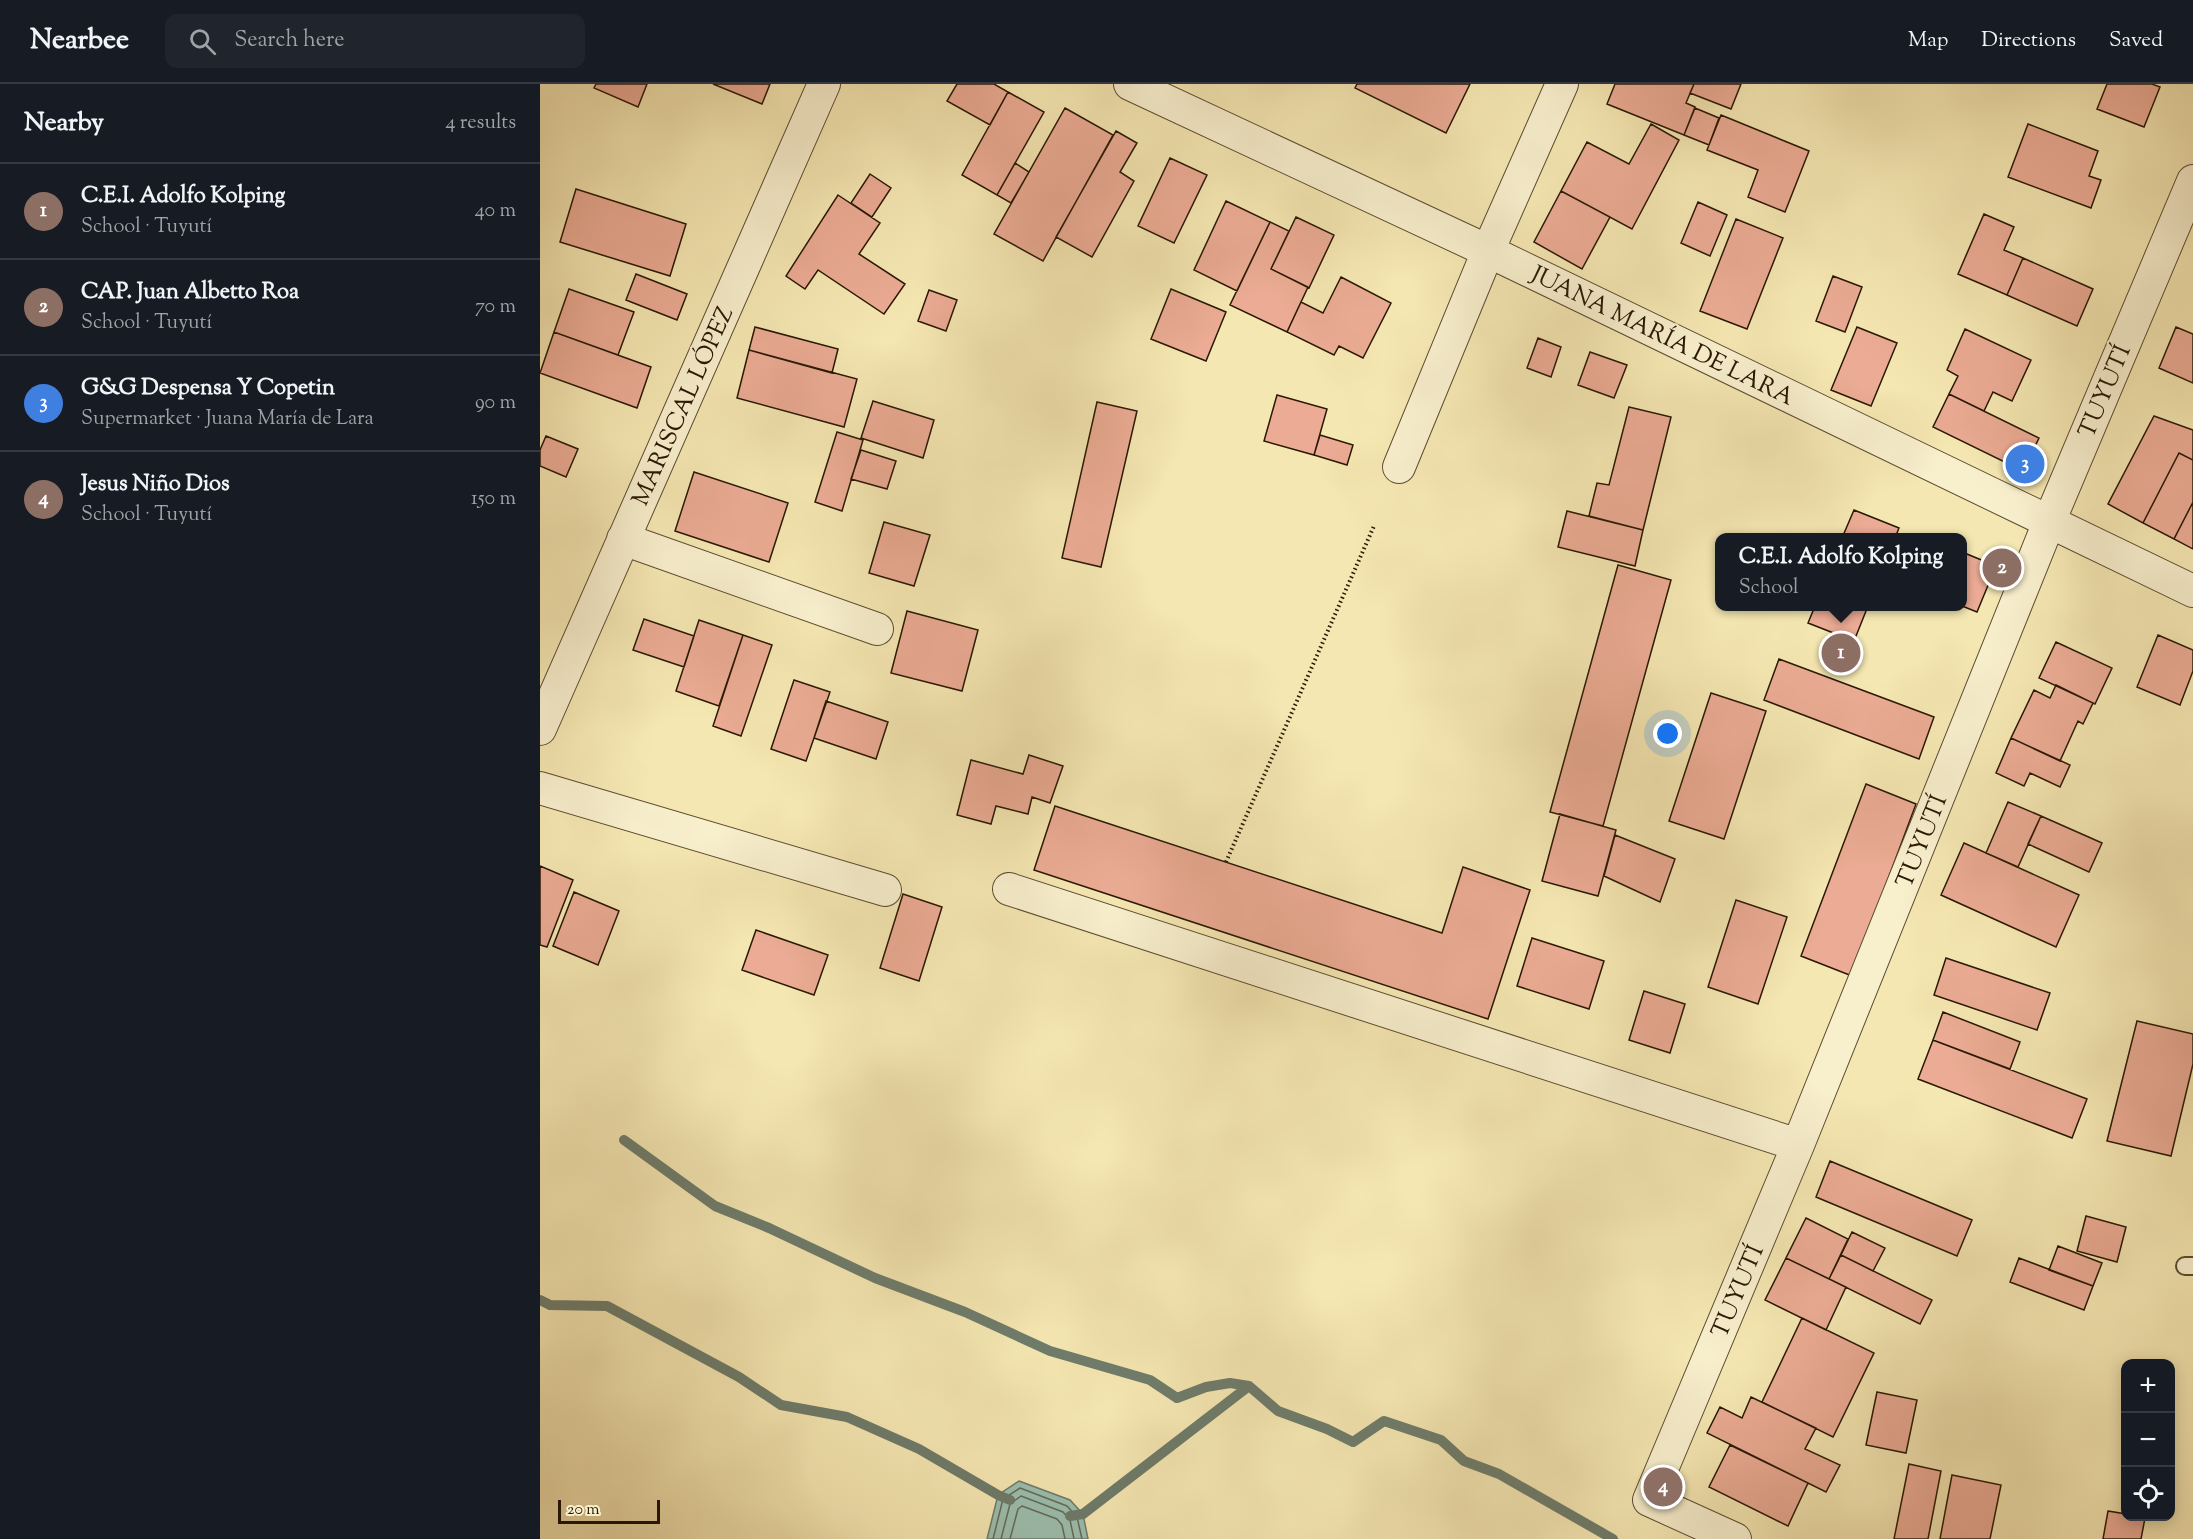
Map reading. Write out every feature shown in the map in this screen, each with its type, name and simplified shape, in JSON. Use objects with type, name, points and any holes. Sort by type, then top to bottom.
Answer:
[{"type":"street","name":"MARISCAL LÓPEZ","points":[[540,729],[824,84]]},
{"type":"street","name":"JUANA MARÍA DE LARA","points":[[1130,84],[1488,251],[2193,591]]},
{"type":"street","points":[[1399,466],[1488,251],[1562,84]]},
{"type":"street","name":"TUYUTÍ","points":[[1735,1539],[1649,1500],[1798,1145],[2049,522],[2193,181]]},
{"type":"street","points":[[623,539],[878,629]]},
{"type":"street","points":[[540,788],[885,890]]},
{"type":"street","points":[[1009,889],[1798,1145]]},
{"type":"path","points":[[1226,862],[1374,526]]},
{"type":"water","points":[[1019,1481],[1070,1500],[1083,1514],[1088,1539],[987,1539],[998,1495]]},
{"type":"building","points":[[596,84],[647,84],[638,107],[594,88]]},
{"type":"building","points":[[713,84],[770,84],[762,104]]},
{"type":"building","points":[[957,84],[994,84],[1008,92],[990,125],[947,101]]},
{"type":"building","points":[[1357,84],[1470,84],[1446,133],[1355,88]]},
{"type":"building","points":[[1615,84],[1694,84],[1686,103],[1695,107],[1684,135],[1607,104]]},
{"type":"building","points":[[1694,84],[1741,84],[1731,109],[1690,93]]},
{"type":"building","points":[[2107,84],[2152,84],[2160,87],[2144,127],[2097,109]]},
{"type":"building","points":[[1008,92],[1044,112],[997,195],[962,175]]},
{"type":"building","points":[[1065,108],[1113,135],[1043,261],[994,234]]},
{"type":"building","points":[[1695,108],[1719,118],[1709,145],[1684,135]]},
{"type":"building","points":[[1721,115],[1809,151],[1785,212],[1748,197],[1758,170],[1707,150]]},
{"type":"building","points":[[1651,124],[1679,140],[1632,229],[1561,191],[1587,142],[1629,164]]},
{"type":"building","points":[[2028,124],[2098,151],[2089,176],[2101,180],[2091,208],[2008,177]]},
{"type":"building","points":[[1116,131],[1137,143],[1120,172],[1134,181],[1092,257],[1056,237]]},
{"type":"building","points":[[1170,158],[1207,175],[1174,243],[1138,226]]},
{"type":"building","points":[[1015,163],[1029,172],[1011,203],[997,195]]},
{"type":"building","points":[[870,174],[891,188],[872,217],[851,203]]},
{"type":"building","points":[[576,189],[686,224],[670,276],[560,242]]},
{"type":"building","points":[[1561,191],[1610,217],[1582,269],[1534,242]]},
{"type":"building","points":[[838,195],[880,223],[859,254],[905,284],[884,314],[818,270],[805,289],[786,276]]},
{"type":"building","points":[[1226,201],[1270,222],[1237,291],[1194,270]]},
{"type":"building","points":[[1698,202],[1727,215],[1710,256],[1681,243]]},
{"type":"building","points":[[1984,214],[2014,227],[2004,250],[2023,258],[2007,295],[1958,274]]},
{"type":"building","points":[[1296,217],[1334,235],[1309,288],[1271,269]]},
{"type":"building","points":[[1736,219],[1783,238],[1747,329],[1700,311]]},
{"type":"building","points":[[1270,222],[1289,231],[1271,269],[1308,287],[1287,332],[1230,305]]},
{"type":"building","points":[[2023,258],[2093,289],[2077,326],[2007,295]]},
{"type":"building","points":[[636,274],[687,294],[677,320],[626,300]]},
{"type":"building","points":[[1833,276],[1862,287],[1845,332],[1816,321]]},
{"type":"building","points":[[1341,277],[1391,303],[1363,358],[1339,346],[1334,355],[1287,332],[1301,302],[1323,313]]},
{"type":"building","points":[[569,289],[634,312],[618,355],[554,332]]},
{"type":"building","points":[[1171,289],[1226,312],[1206,361],[1151,339]]},
{"type":"building","points":[[929,290],[957,300],[946,331],[918,321]]},
{"type":"building","points":[[755,327],[838,349],[832,373],[749,350]]},
{"type":"building","points":[[1857,327],[1897,343],[1871,406],[1831,390]]},
{"type":"building","points":[[2176,327],[2193,334],[2193,383],[2159,368]]},
{"type":"building","points":[[1965,329],[2031,360],[2012,401],[1993,392],[1984,411],[1949,394],[1958,376],[1947,370]]},
{"type":"building","points":[[554,332],[651,367],[637,408],[540,373]]},
{"type":"building","points":[[1538,338],[1561,347],[1551,377],[1527,368]]},
{"type":"building","points":[[749,350],[857,379],[844,427],[737,398]]},
{"type":"building","points":[[1590,352],[1627,365],[1614,398],[1578,385]]},
{"type":"building","points":[[1949,394],[2039,438],[2023,471],[1933,427]]},
{"type":"building","points":[[1277,395],[1327,409],[1314,455],[1264,441]]},
{"type":"building","points":[[873,401],[934,420],[923,458],[861,438]]},
{"type":"building","points":[[1097,402],[1137,411],[1101,567],[1062,558]]},
{"type":"building","points":[[1629,407],[1671,417],[1643,530],[1589,516],[1597,483],[1609,485]]},
{"type":"building","points":[[2154,416],[2193,430],[2193,460],[2179,453],[2143,523],[2108,504]]},
{"type":"building","points":[[837,432],[863,440],[842,511],[815,502]]},
{"type":"building","points":[[1320,435],[1353,445],[1347,465],[1314,455]]},
{"type":"building","points":[[546,436],[578,449],[566,477],[540,466],[540,450]]},
{"type":"building","points":[[861,450],[896,461],[887,489],[851,479]]},
{"type":"building","points":[[2179,453],[2193,460],[2193,502],[2174,539],[2143,523]]},
{"type":"building","points":[[694,472],[788,503],[769,562],[675,531]]},
{"type":"building","points":[[2193,502],[2193,549],[2174,539]]},
{"type":"building","points":[[1854,510],[1899,528],[1897,533],[1844,533]]},
{"type":"building","points":[[1567,511],[1643,530],[1635,566],[1558,547]]},
{"type":"building","points":[[884,522],[930,535],[914,586],[869,573]]},
{"type":"building","points":[[1967,554],[1996,566],[1977,612],[1967,608]]},
{"type":"building","points":[[1618,565],[1671,580],[1603,826],[1550,812]]},
{"type":"building","points":[[907,611],[978,630],[962,691],[891,673]]},
{"type":"building","points":[[1813,611],[1866,611],[1854,641],[1808,623]]},
{"type":"building","points":[[644,619],[694,636],[684,667],[633,650]]},
{"type":"building","points":[[699,620],[743,635],[719,706],[676,691]]},
{"type":"building","points":[[743,635],[772,645],[741,736],[713,726]]},
{"type":"building","points":[[2158,635],[2193,650],[2193,671],[2180,705],[2137,687]]},
{"type":"building","points":[[2056,642],[2112,668],[2095,704],[2039,678]]},
{"type":"building","points":[[1779,659],[1934,717],[1919,759],[1764,700]]},
{"type":"building","points":[[794,680],[830,692],[806,761],[771,749]]},
{"type":"building","points":[[2056,685],[2093,703],[2083,724],[2078,721],[2060,761],[2011,738],[2034,690],[2050,698]]},
{"type":"building","points":[[1711,693],[1766,711],[1724,839],[1669,821]]},
{"type":"building","points":[[826,701],[888,722],[876,759],[814,738]]},
{"type":"building","points":[[2011,738],[2070,765],[2060,787],[2030,773],[2024,786],[1996,773]]},
{"type":"building","points":[[1029,755],[1063,766],[1050,803],[1032,797],[1028,814],[996,806],[991,824],[957,815],[971,760],[1023,774]]},
{"type":"building","points":[[1866,784],[1916,804],[1852,976],[1801,956]]},
{"type":"building","points":[[2008,802],[2041,816],[2018,867],[1986,853]]},
{"type":"building","points":[[1055,806],[1442,933],[1463,867],[1530,890],[1488,1019],[1034,870]]},
{"type":"building","points":[[1560,814],[1616,830],[1598,896],[1542,881]]},
{"type":"building","points":[[2041,816],[2102,843],[2089,872],[2028,844]]},
{"type":"building","points":[[1615,835],[1675,859],[1660,902],[1604,876]]},
{"type":"building","points":[[1964,843],[2079,895],[2056,947],[1941,895]]},
{"type":"building","points":[[540,866],[573,880],[547,947],[540,945]]},
{"type":"building","points":[[574,892],[619,911],[598,965],[553,946]]},
{"type":"building","points":[[903,894],[942,907],[919,981],[880,968]]},
{"type":"building","points":[[1736,900],[1787,917],[1758,1004],[1708,987]]},
{"type":"building","points":[[756,930],[828,955],[814,995],[742,970]]},
{"type":"building","points":[[1532,938],[1604,961],[1589,1009],[1517,986]]},
{"type":"building","points":[[1946,958],[2050,993],[2037,1030],[1934,995]]},
{"type":"building","points":[[1644,991],[1685,1004],[1670,1053],[1629,1040]]},
{"type":"building","points":[[1943,1012],[2020,1042],[2010,1069],[1933,1040]]},
{"type":"building","points":[[2137,1021],[2193,1034],[2193,1064],[2171,1156],[2107,1141]]},
{"type":"building","points":[[1933,1040],[2087,1099],[2072,1138],[1918,1079]]},
{"type":"building","points":[[1830,1161],[1972,1220],[1957,1256],[1816,1197]]},
{"type":"building","points":[[2086,1216],[2126,1227],[2117,1262],[2077,1251]]},
{"type":"building","points":[[1806,1218],[1848,1239],[1829,1279],[1786,1258]]},
{"type":"building","points":[[1852,1232],[1885,1248],[1873,1271],[1841,1255]]},
{"type":"building","points":[[2058,1246],[2102,1263],[2093,1286],[2049,1270]]},
{"type":"building","points":[[1841,1255],[1932,1300],[1920,1324],[1829,1279]]},
{"type":"building","points":[[1786,1258],[1846,1287],[1826,1330],[1765,1300]]},
{"type":"building","points":[[2019,1258],[2093,1286],[2084,1310],[2010,1282]]},
{"type":"building","points":[[1802,1318],[1874,1353],[1833,1437],[1762,1402]]},
{"type":"building","points":[[1877,1392],[1917,1400],[1906,1453],[1866,1445]]},
{"type":"building","points":[[1751,1397],[1816,1428],[1805,1449],[1840,1465],[1826,1492],[1707,1433],[1720,1407],[1742,1418]]},
{"type":"building","points":[[1730,1445],[1808,1483],[1788,1526],[1709,1487]]},
{"type":"building","points":[[1909,1464],[1941,1471],[1928,1539],[1894,1539]]},
{"type":"building","points":[[1952,1475],[2001,1485],[1990,1539],[1940,1539]]},
{"type":"building","points":[[2108,1511],[2121,1513],[2121,1521],[2144,1521],[2141,1539],[2103,1539]]},
{"type":"waterway","points":[[624,1140],[715,1206],[769,1228],[875,1278],[965,1312],[1050,1351],[1150,1380],[1177,1398],[1206,1387],[1230,1383],[1249,1386],[1278,1411],[1327,1429],[1353,1442],[1384,1421],[1441,1440],[1464,1461],[1499,1474],[1613,1539]]},
{"type":"waterway","points":[[540,1300],[550,1305],[607,1306],[739,1377],[781,1405],[847,1417],[919,1449],[1010,1500]]},
{"type":"waterway","points":[[1070,1516],[1083,1514],[1249,1386]]},
{"type":"place","name":"G&G Despensa Y Copetin","points":[[2025,464]]},
{"type":"place","name":"CAP. Juan Albetto Roa","points":[[2002,568]]},
{"type":"place","name":"C.E.I. Adolfo Kolping","points":[[1841,653]]},
{"type":"place","name":"Jesus Niño Dios","points":[[1663,1487]]}]
